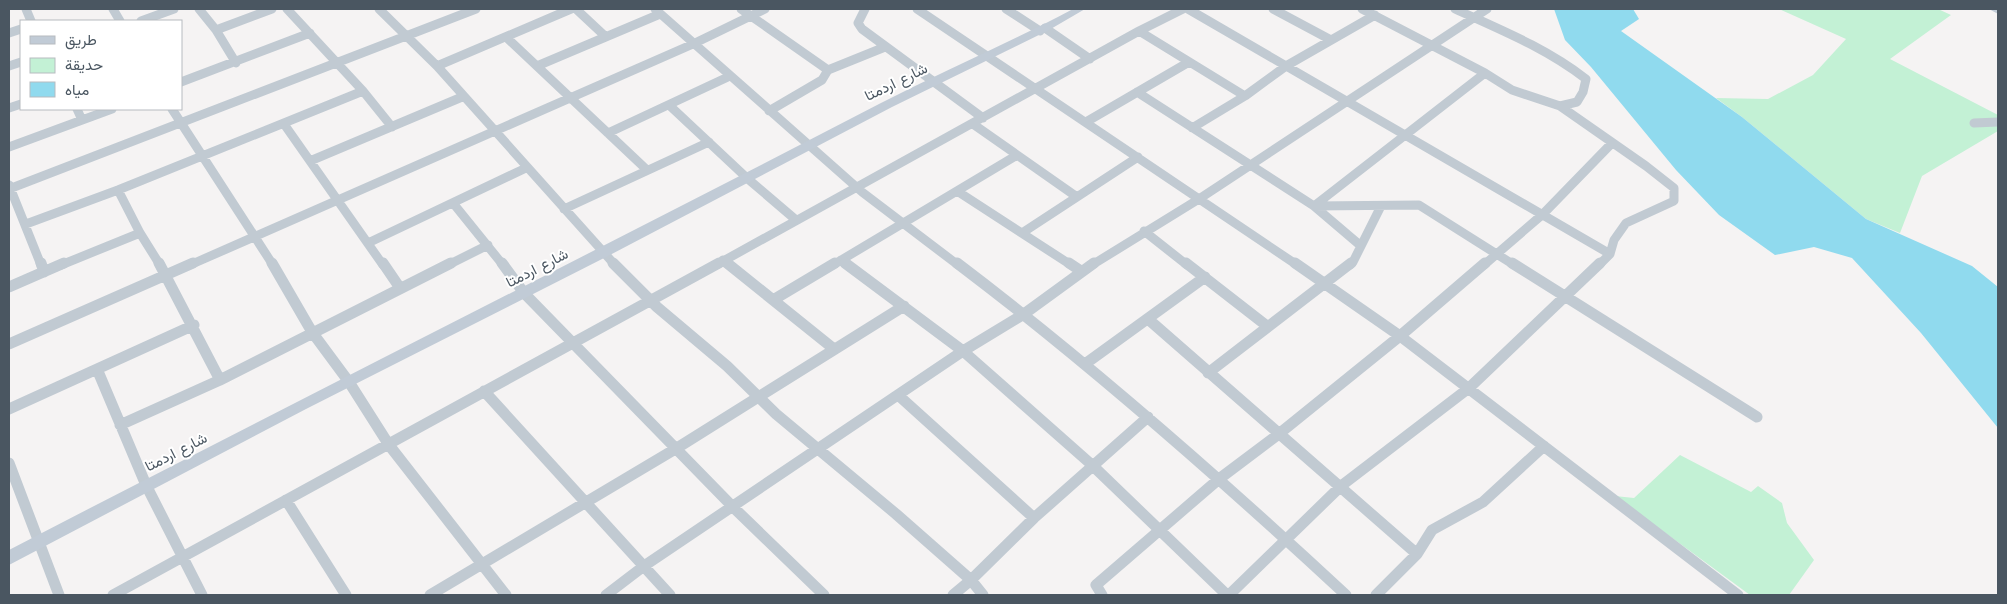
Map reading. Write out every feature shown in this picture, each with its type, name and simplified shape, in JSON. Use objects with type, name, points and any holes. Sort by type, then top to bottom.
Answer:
[{"type":"main road","name":"شارع اردمتا","points":[[9,558],[38,541],[408,350],[748,179],[809,145],[932,82],[1042,30],[1080,9]]},
{"type":"main road","points":[[1994,9],[1998,11]]},
{"type":"street","points":[[112,9],[119,20]]},
{"type":"street","points":[[144,20],[174,9]]},
{"type":"street","points":[[199,9],[216,30],[236,63]]},
{"type":"street","points":[[216,30],[272,9]]},
{"type":"street","points":[[287,9],[363,91],[392,127]]},
{"type":"street","points":[[380,9],[437,66],[462,97],[603,253],[650,300],[727,366],[758,397],[971,580],[983,595]]},
{"type":"street","points":[[44,272],[26,224],[9,187],[475,9]]},
{"type":"street","points":[[437,66],[571,9]]},
{"type":"street","points":[[576,9],[606,37]]},
{"type":"street","points":[[741,9],[828,70]]},
{"type":"street","points":[[9,344],[255,238],[337,199],[693,44],[749,15],[765,9]]},
{"type":"street","points":[[865,9],[858,23],[862,29],[982,118]]},
{"type":"street","points":[[917,9],[1400,336],[1738,595]]},
{"type":"street","points":[[1006,9],[1090,59]]},
{"type":"street","points":[[113,595],[181,556],[389,445],[484,391],[1037,89],[1139,31],[1183,9]]},
{"type":"street","points":[[1188,9],[1610,254]]},
{"type":"street","points":[[1276,9],[1331,40]]},
{"type":"street","points":[[841,260],[963,352],[1092,465],[1228,595],[1341,486],[1469,388],[1610,254],[1613,237],[1625,222],[1642,213],[1659,210],[1674,201],[1674,188],[1646,166],[1560,106],[1512,90],[1485,73],[1362,9]]},
{"type":"street","points":[[1455,9],[1548,50],[1568,63],[1586,79],[1583,92],[1577,102],[1560,106]]},
{"type":"street","points":[[606,595],[644,566],[818,449],[963,352],[1024,314],[1081,271],[1199,199],[1487,9]]},
{"type":"street","points":[[537,66],[606,37],[657,12],[856,187],[1024,314],[1148,417],[1346,595]]},
{"type":"street","points":[[1192,128],[1245,96],[1286,66],[1375,16]]},
{"type":"street","points":[[1139,31],[1245,96]]},
{"type":"street","points":[[182,82],[236,63],[310,33]]},
{"type":"street","points":[[506,37],[647,170]]},
{"type":"street","points":[[769,111],[822,80],[828,70],[885,47]]},
{"type":"street","points":[[1086,122],[1189,62]]},
{"type":"street","points":[[1314,206],[1485,73]]},
{"type":"street","points":[[608,134],[730,76]]},
{"type":"street","points":[[26,224],[202,157],[363,91]]},
{"type":"street","points":[[1137,92],[1314,206],[1361,246]]},
{"type":"street","points":[[310,161],[462,97]]},
{"type":"street","points":[[669,105],[748,179],[796,220]]},
{"type":"street","points":[[77,110],[82,120]]},
{"type":"street","points":[[9,147],[109,110]]},
{"type":"street","points":[[173,110],[285,283],[312,332],[349,382],[389,445],[506,595]]},
{"type":"street","points":[[1974,123],[1998,122]]},
{"type":"street","points":[[284,124],[400,288]]},
{"type":"street","points":[[972,124],[1077,197]]},
{"type":"street","points":[[564,210],[709,142]]},
{"type":"street","points":[[1102,595],[1096,584],[1219,479],[1280,433],[1400,336],[1543,214],[1612,143]]},
{"type":"street","points":[[773,300],[1017,155]]},
{"type":"street","points":[[1022,233],[1138,158]]},
{"type":"street","points":[[368,243],[526,168]]},
{"type":"street","points":[[118,190],[140,233],[167,275],[194,325],[220,380]]},
{"type":"street","points":[[957,191],[1081,271]]},
{"type":"street","points":[[453,203],[524,293],[733,507],[824,595]]},
{"type":"street","points":[[1314,206],[1419,206],[1757,417]]},
{"type":"street","points":[[1208,373],[1353,262],[1381,206]]},
{"type":"street","points":[[1144,231],[1268,326]]},
{"type":"street","points":[[9,287],[92,251],[140,233]]},
{"type":"street","points":[[120,425],[220,380],[488,245]]},
{"type":"street","points":[[723,260],[834,349]]},
{"type":"street","points":[[1085,364],[1205,277]]},
{"type":"street","points":[[430,595],[677,448],[904,306]]},
{"type":"street","points":[[1148,319],[1417,554]]},
{"type":"street","points":[[9,409],[194,325]]},
{"type":"street","points":[[97,369],[146,485],[202,595]]},
{"type":"street","points":[[484,391],[670,595]]},
{"type":"street","points":[[898,396],[1034,518]]},
{"type":"street","points":[[953,595],[1092,465],[1148,417]]},
{"type":"street","points":[[1376,595],[1417,554],[1432,530],[1483,502],[1544,446]]},
{"type":"street","points":[[9,462],[59,595]]},
{"type":"street","points":[[286,500],[346,595]]},
{"type":"green space","points":[[1779,9],[1938,9],[1951,15],[1890,59],[1998,115],[1998,131],[1922,176],[1900,233],[1866,219],[1742,117],[1716,98],[1768,99],[1813,75],[1846,39]]},
{"type":"green space","points":[[1680,455],[1751,492],[1758,486],[1782,503],[1787,523],[1814,560],[1789,595],[1750,595],[1615,496],[1634,498]]},
{"type":"water","points":[[1554,9],[1633,9],[1639,19],[1621,31],[1742,117],[1866,219],[1972,266],[1998,287],[1998,428],[1921,333],[1852,258],[1814,247],[1775,255],[1719,215],[1676,170],[1591,67],[1565,40]]}]
